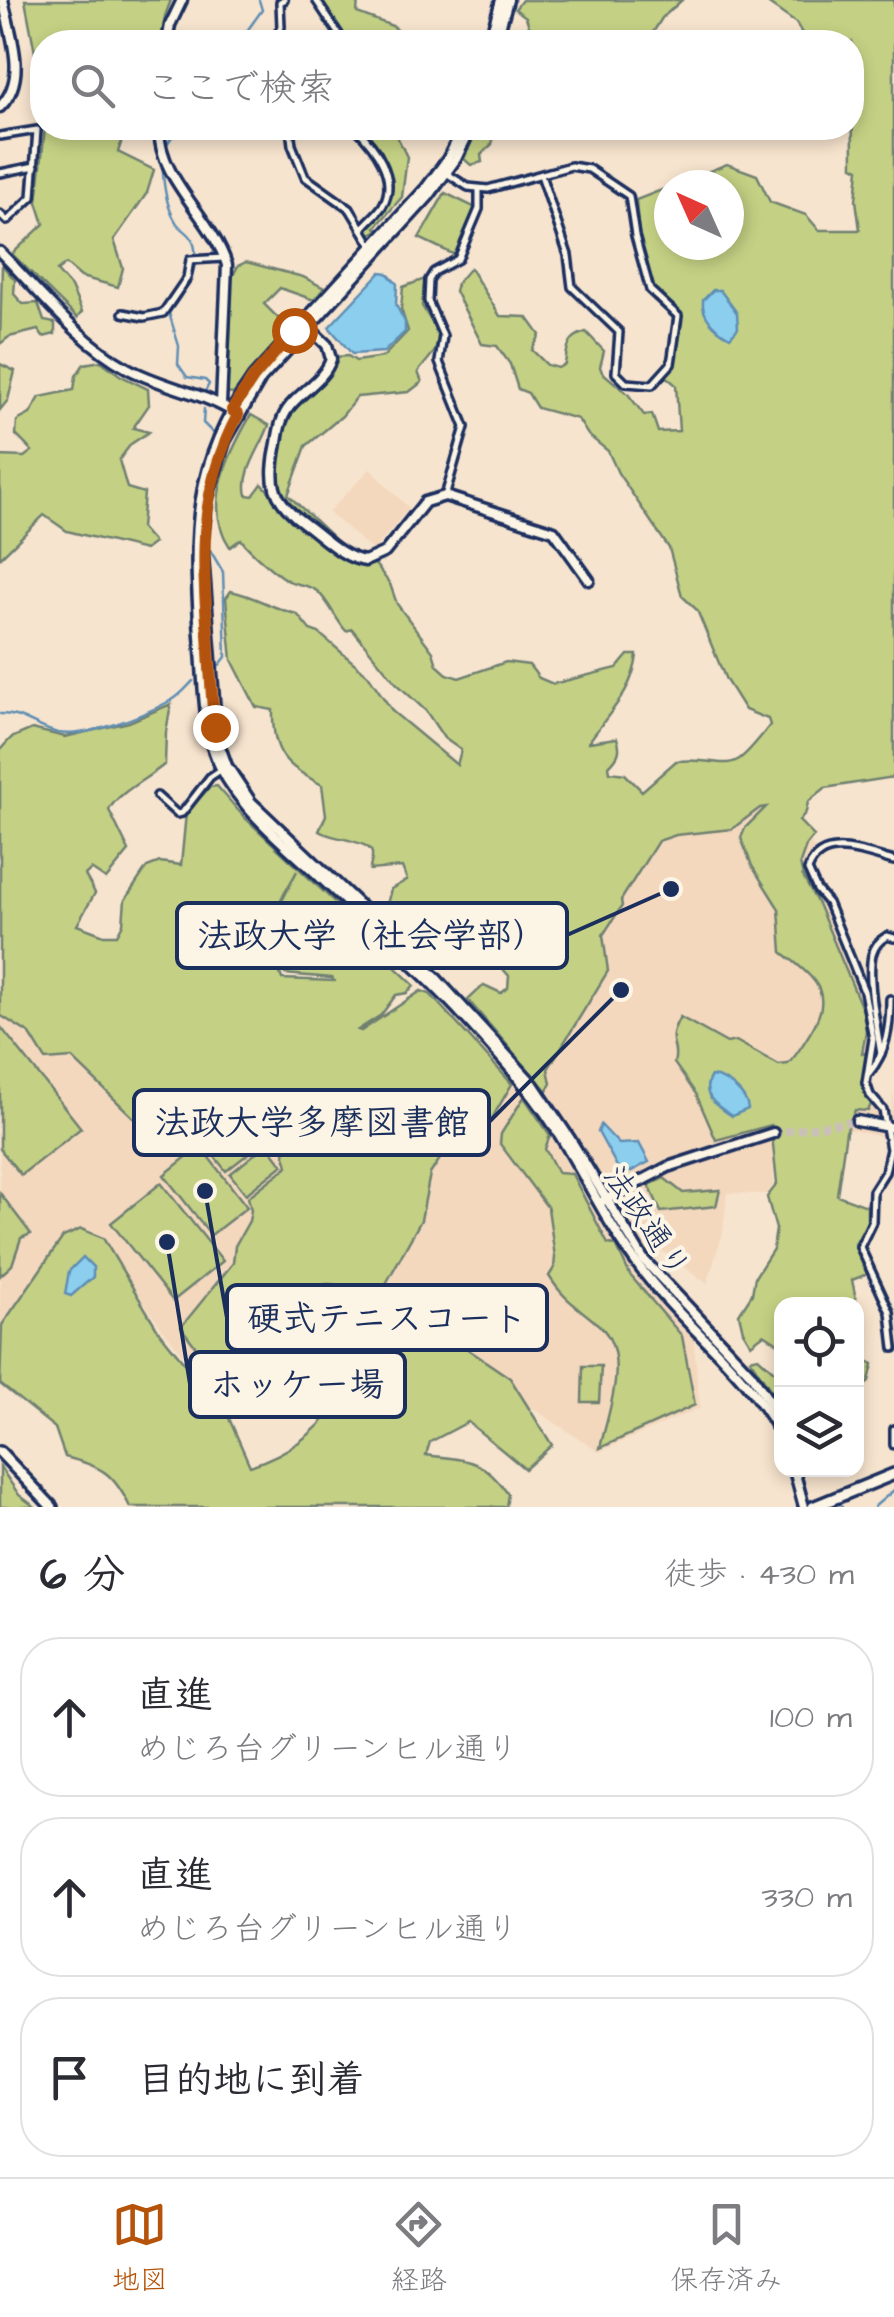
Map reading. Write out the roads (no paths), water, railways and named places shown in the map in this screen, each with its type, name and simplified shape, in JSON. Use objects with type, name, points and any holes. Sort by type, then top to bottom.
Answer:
[{"type":"main road","points":[[0,1452],[50,1506]]},
{"type":"main road","points":[[813,1507],[894,1474]]},
{"type":"street","points":[[0,107],[12,90],[16,71],[3,0]]},
{"type":"street","points":[[169,30],[182,0]]},
{"type":"street","points":[[280,30],[280,2],[284,0]]},
{"type":"street","points":[[316,0],[336,30]]},
{"type":"street","points":[[495,30],[504,0]]},
{"type":"street","points":[[0,136],[30,131]]},
{"type":"street","points":[[0,214],[7,222],[32,198],[36,140]]},
{"type":"street","points":[[160,140],[165,160],[218,243],[228,275],[221,404]]},
{"type":"street","points":[[291,140],[305,177],[350,209],[375,249]]},
{"type":"street","points":[[362,229],[383,205],[386,187],[380,154],[367,140]]},
{"type":"street","name":"法政通り","points":[[461,140],[444,172],[305,325],[263,365],[208,465],[195,542],[207,721],[224,768],[246,807],[430,982],[517,1071],[650,1268],[751,1374],[774,1406]]},
{"type":"street","points":[[0,173],[35,166]]},
{"type":"street","points":[[444,172],[461,184],[479,189],[572,166],[583,166],[621,188],[631,199],[635,236],[650,290],[678,316],[670,364],[664,376],[652,385],[626,383],[616,373],[620,332],[572,286],[568,255],[541,175]]},
{"type":"street","points":[[444,496],[465,427],[440,362],[444,336],[428,302],[429,280],[434,272],[458,258],[480,208],[479,189]]},
{"type":"street","points":[[0,252],[113,360],[153,381],[221,404],[235,413]]},
{"type":"street","points":[[123,313],[144,317],[164,313],[187,278],[194,258],[224,258]]},
{"type":"street","points":[[305,325],[327,345],[331,359],[325,371],[286,410],[279,426],[272,476],[283,506],[347,555],[365,561],[385,552],[425,502],[444,496],[554,530],[589,580]]},
{"type":"street","points":[[157,796],[178,814],[182,813],[210,778],[224,768]]},
{"type":"street","points":[[881,1054],[864,990],[830,908],[813,883],[808,867],[814,858],[840,847],[894,861]]},
{"type":"street","points":[[894,938],[887,936],[880,941],[872,954],[873,1038],[868,1090],[890,1127],[890,1155],[873,1191],[872,1222],[860,1247],[888,1306],[894,1348]]},
{"type":"street","points":[[867,1075],[881,1054],[890,1027],[890,998]]},
{"type":"street","points":[[857,1121],[890,1127]]},
{"type":"street","points":[[602,1201],[668,1168],[773,1133]]},
{"type":"street","name":"法政通り","points":[[602,1201],[644,1273],[745,1379],[774,1422]]},
{"type":"street","points":[[894,1429],[894,1445]]},
{"type":"street","points":[[796,1477],[804,1507]]},
{"type":"water","points":[[381,272],[397,284],[396,305],[405,322],[405,332],[384,352],[352,354],[329,327]]},
{"type":"water","points":[[713,290],[720,290],[737,313],[738,328],[730,337],[715,327],[704,312],[703,300]]},
{"type":"water","points":[[711,1076],[735,1087],[748,1109],[732,1116],[716,1104],[707,1089]]},
{"type":"water","points":[[601,1125],[619,1144],[639,1143],[649,1162],[628,1173],[619,1170],[598,1132]]},
{"type":"water","points":[[83,1257],[93,1267],[93,1277],[71,1296],[65,1294],[69,1271]]},
{"type":"waterway","points":[[248,30],[262,10],[259,0]]},
{"type":"waterway","points":[[165,147],[170,140]]},
{"type":"waterway","points":[[162,160],[169,208],[191,237],[196,259],[191,279],[169,313],[179,346],[178,364],[187,377],[205,380],[209,384],[206,390]]},
{"type":"waterway","points":[[204,409],[203,423],[212,432]]},
{"type":"waterway","points":[[210,550],[223,572],[226,657],[218,667]]},
{"type":"waterway","points":[[0,714],[16,716],[58,733],[84,732],[159,707],[193,681]]},
{"type":"waterway","points":[[874,1507],[894,1490]]},
{"type":"tunnel","points":[[773,1133],[857,1121]]},
{"type":"place","name":"法政大学（社会学部）","points":[[671,889]]},
{"type":"place","name":"法政大学多摩図書館","points":[[621,990]]},
{"type":"place","name":"硬式テニスコート","points":[[205,1191]]},
{"type":"place","name":"ホッケー場","points":[[167,1242]]}]
